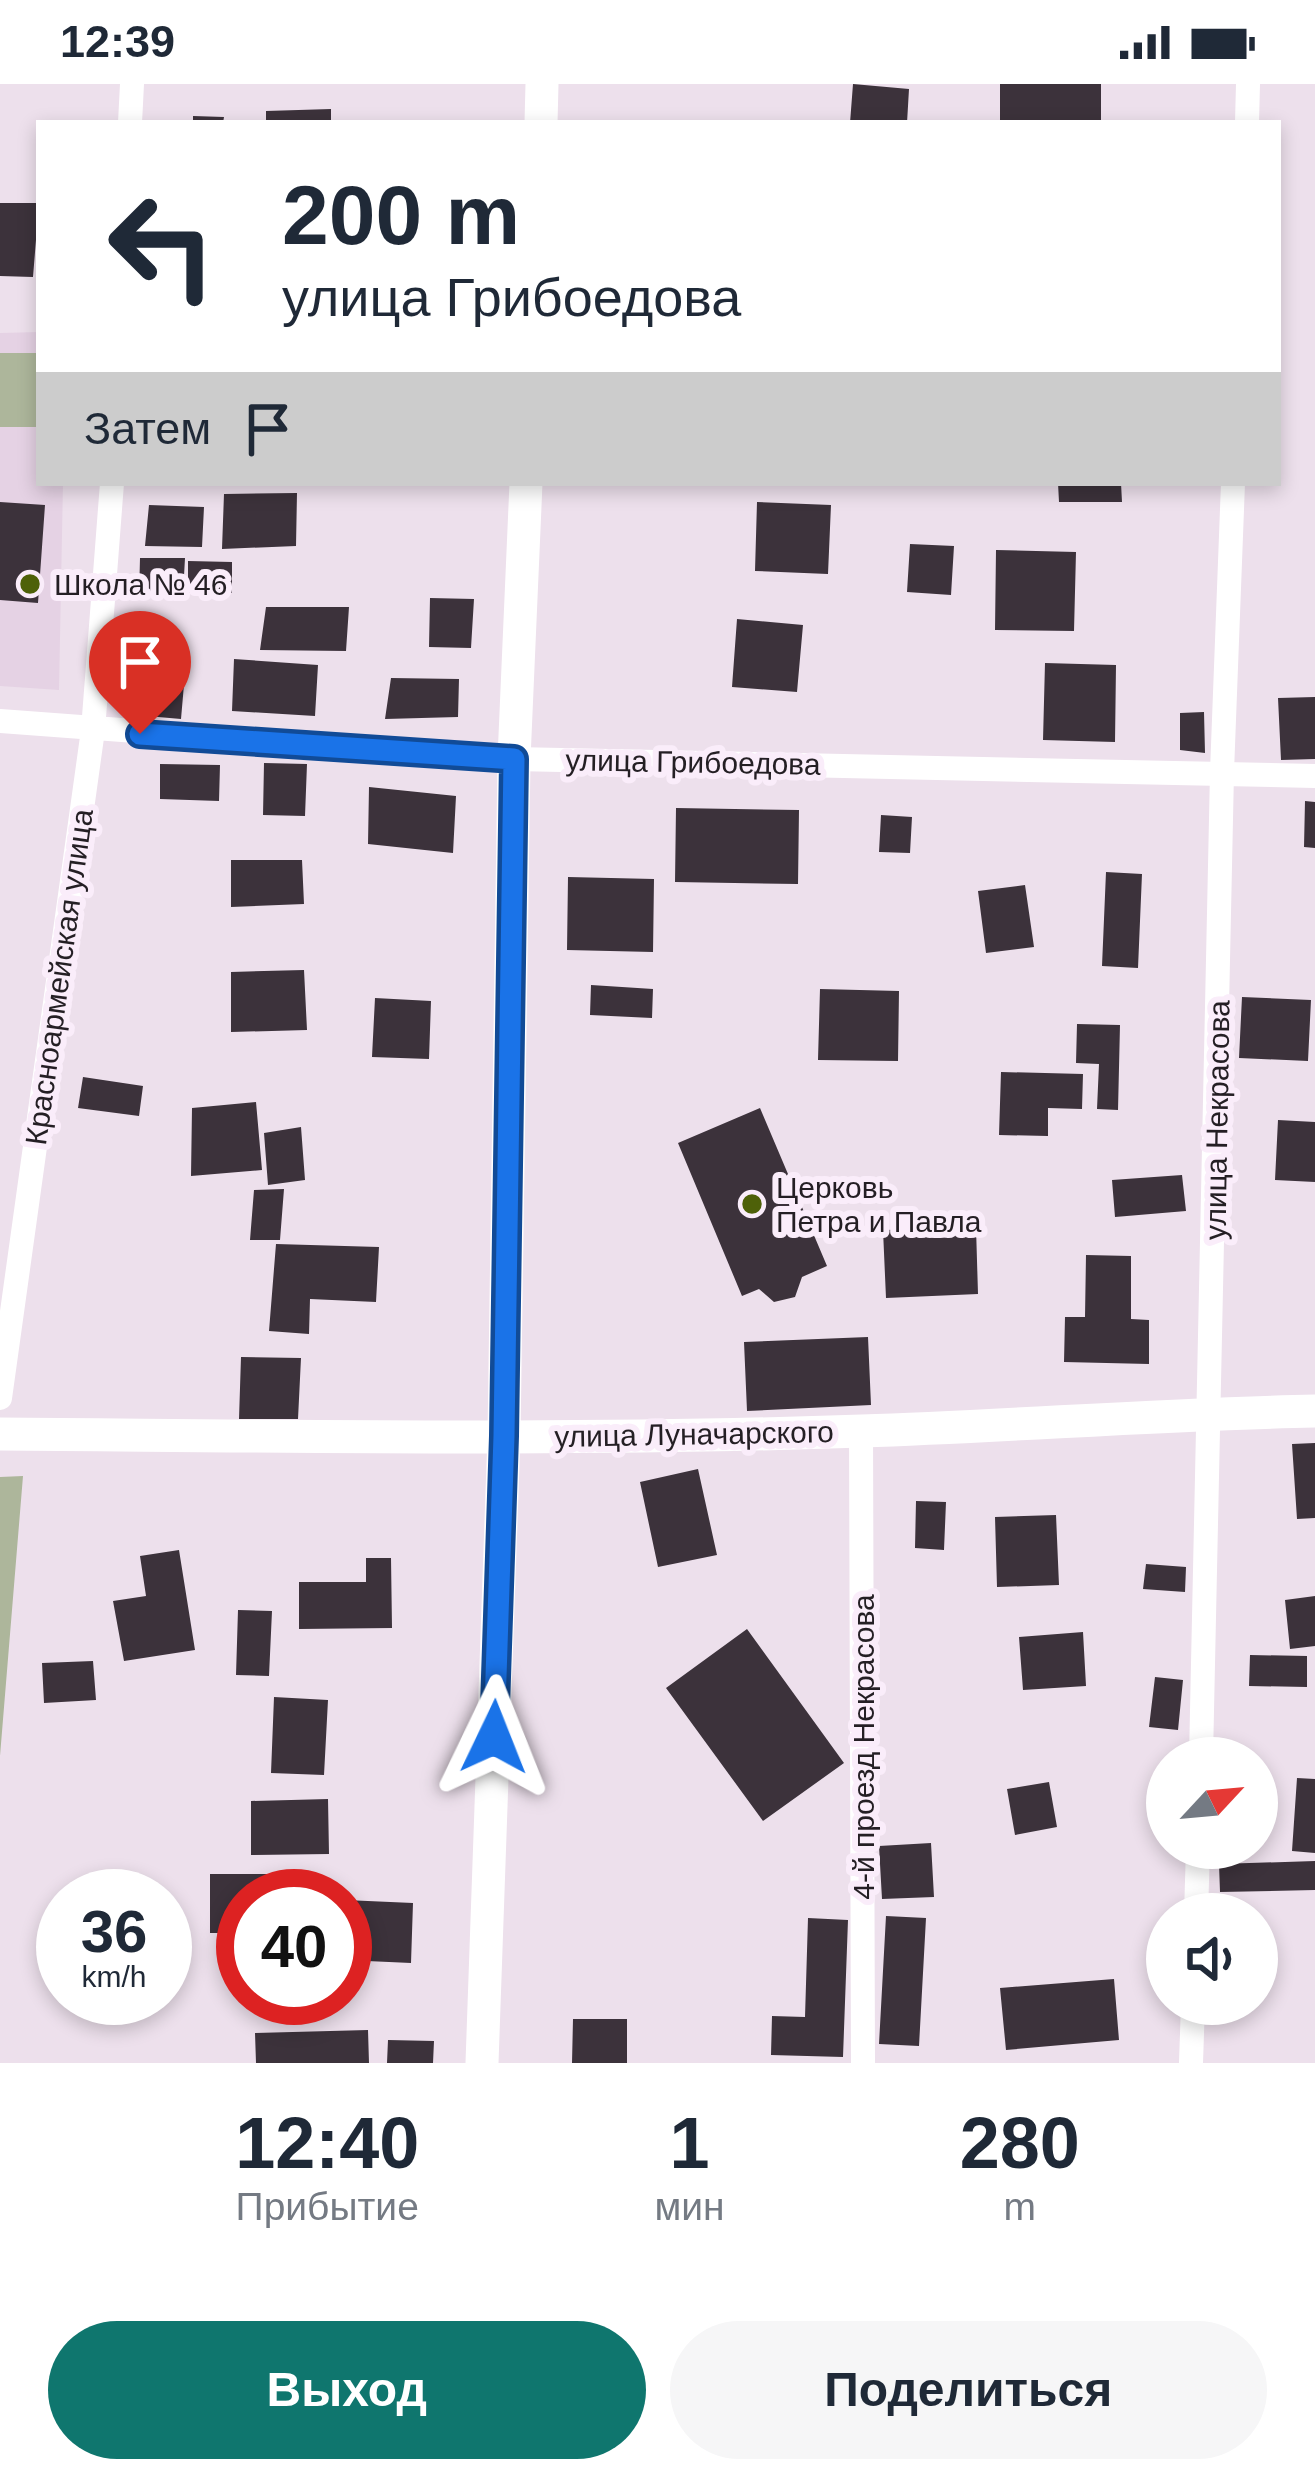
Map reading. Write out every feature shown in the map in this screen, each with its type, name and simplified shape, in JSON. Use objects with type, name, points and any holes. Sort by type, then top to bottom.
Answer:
[{"type":"street","points":[[130,120],[132,84]]},
{"type":"street","points":[[541,120],[542,84]]},
{"type":"street","points":[[1246,120],[1248,84]]},
{"type":"street","name":"Красноармейская улица","points":[[0,1398],[93,730],[112,486]]},
{"type":"street","points":[[482,2063],[504,1436],[514,759],[526,486]]},
{"type":"street","name":"улица Некрасова","points":[[1202,1737],[1222,772],[1233,486]]},
{"type":"street","name":"улица Грибоедова","points":[[0,722],[514,759],[1315,776]]},
{"type":"street","name":"улица Луначарского","points":[[0,1434],[504,1436],[861,1431],[1315,1412]]},
{"type":"street","name":"4-й проезд Некрасова","points":[[861,1431],[863,2063]]},
{"type":"street","points":[[1191,2063],[1192,2025]]},
{"type":"shaded area","name":"Школа № 46","points":[[36,332],[36,486],[63,486],[59,690],[0,686],[0,333]]},
{"type":"green space","points":[[0,353],[36,353],[36,427],[0,427]]},
{"type":"green space","points":[[23,1476],[0,1756],[0,1477]]},
{"type":"building","points":[[853,84],[909,89],[907,120],[850,120]]},
{"type":"building","points":[[1000,84],[1101,84],[1101,120],[1000,120]]},
{"type":"building","points":[[331,109],[331,120],[266,120],[266,111]]},
{"type":"building","points":[[193,116],[224,117],[224,120],[193,120]]},
{"type":"building","points":[[0,203],[36,203],[33,277],[0,276]]},
{"type":"building","points":[[1058,486],[1121,486],[1122,502],[1059,502]]},
{"type":"building","points":[[297,493],[296,546],[222,549],[224,494]]},
{"type":"building","points":[[0,502],[45,505],[38,603],[0,600]]},
{"type":"building","points":[[757,502],[831,505],[828,574],[755,571]]},
{"type":"building","points":[[149,505],[204,507],[202,547],[145,546]]},
{"type":"building","points":[[910,544],[954,546],[951,595],[907,592]]},
{"type":"building","points":[[996,550],[1076,552],[1074,631],[995,630]]},
{"type":"building","points":[[140,558],[185,558],[183,594],[139,597]]},
{"type":"building","points":[[188,561],[232,562],[232,593],[188,593]]},
{"type":"building","points":[[430,598],[474,599],[471,648],[429,647]]},
{"type":"building","points":[[266,607],[349,607],[346,651],[260,650]]},
{"type":"building","points":[[737,619],[803,625],[797,692],[732,687]]},
{"type":"building","points":[[132,647],[187,650],[181,719],[124,714]]},
{"type":"building","points":[[234,659],[318,665],[315,716],[232,711]]},
{"type":"building","points":[[1045,663],[1116,665],[1115,742],[1043,740]]},
{"type":"building","points":[[391,678],[459,679],[458,717],[385,719]]},
{"type":"building","points":[[1315,697],[1315,759],[1281,760],[1278,698]]},
{"type":"building","points":[[1204,712],[1205,753],[1180,750],[1180,713]]},
{"type":"building","points":[[264,763],[307,764],[305,816],[263,815]]},
{"type":"building","points":[[160,764],[220,765],[219,801],[160,799]]},
{"type":"building","points":[[369,787],[456,796],[453,853],[368,844]]},
{"type":"building","points":[[1305,801],[1315,802],[1315,848],[1304,847]]},
{"type":"building","points":[[676,808],[799,810],[798,884],[675,882]]},
{"type":"building","points":[[881,815],[912,817],[910,853],[879,852]]},
{"type":"building","points":[[231,860],[302,860],[304,904],[231,907]]},
{"type":"building","points":[[1106,872],[1142,874],[1138,968],[1102,966]]},
{"type":"building","points":[[568,877],[654,879],[653,952],[567,950]]},
{"type":"building","points":[[1025,885],[1034,947],[986,953],[978,891]]},
{"type":"building","points":[[304,970],[307,1030],[231,1032],[231,972]]},
{"type":"building","points":[[591,985],[653,989],[652,1018],[590,1015]]},
{"type":"building","points":[[820,989],[899,991],[898,1061],[818,1060]]},
{"type":"building","points":[[1242,997],[1311,1000],[1308,1061],[1239,1058]]},
{"type":"building","points":[[375,998],[431,1001],[429,1059],[372,1057]]},
{"type":"building","points":[[1077,1024],[1120,1025],[1118,1110],[1097,1109],[1099,1064],[1076,1063]]},
{"type":"building","points":[[1001,1072],[1083,1074],[1082,1109],[1048,1108],[1048,1136],[999,1135]]},
{"type":"building","points":[[83,1077],[143,1086],[139,1116],[78,1108]]},
{"type":"building","points":[[256,1102],[262,1170],[191,1176],[192,1108]]},
{"type":"building","name":"Церковь Петра и Павла","points":[[760,1108],[827,1266],[802,1277],[795,1297],[774,1302],[759,1289],[742,1296],[678,1143]]},
{"type":"building","points":[[1278,1120],[1315,1122],[1315,1182],[1275,1180]]},
{"type":"building","points":[[301,1127],[305,1180],[268,1185],[264,1133]]},
{"type":"building","points":[[1182,1175],[1186,1211],[1115,1217],[1112,1180]]},
{"type":"building","points":[[284,1189],[280,1240],[250,1240],[254,1190]]},
{"type":"building","points":[[976,1227],[978,1294],[886,1298],[883,1230]]},
{"type":"building","points":[[276,1244],[379,1247],[376,1302],[310,1299],[309,1334],[269,1331]]},
{"type":"building","points":[[1086,1255],[1131,1256],[1131,1319],[1149,1320],[1149,1364],[1064,1362],[1065,1317],[1085,1317]]},
{"type":"building","points":[[868,1337],[871,1405],[747,1411],[744,1342]]},
{"type":"building","points":[[241,1357],[301,1358],[298,1419],[239,1419]]},
{"type":"building","points":[[1315,1443],[1315,1518],[1297,1519],[1292,1444]]},
{"type":"building","points":[[698,1469],[717,1555],[658,1567],[640,1482]]},
{"type":"building","points":[[916,1501],[946,1502],[944,1550],[915,1548]]},
{"type":"building","points":[[1056,1515],[1059,1585],[997,1587],[995,1517]]},
{"type":"building","points":[[179,1550],[195,1650],[124,1661],[113,1601],[146,1596],[140,1556]]},
{"type":"building","points":[[366,1558],[391,1558],[392,1628],[299,1629],[299,1582],[366,1582]]},
{"type":"building","points":[[1146,1564],[1186,1567],[1185,1592],[1143,1589]]},
{"type":"building","points":[[1315,1596],[1315,1646],[1290,1649],[1285,1600]]},
{"type":"building","points":[[238,1610],[272,1611],[269,1676],[236,1675]]},
{"type":"building","points":[[747,1629],[844,1763],[763,1821],[666,1688]]},
{"type":"building","points":[[1083,1632],[1086,1686],[1023,1690],[1019,1637]]},
{"type":"building","points":[[1250,1655],[1307,1656],[1307,1687],[1249,1686]]},
{"type":"building","points":[[93,1661],[96,1700],[44,1703],[42,1663]]},
{"type":"building","points":[[1155,1677],[1183,1680],[1178,1730],[1149,1727]]},
{"type":"building","points":[[274,1697],[328,1700],[324,1775],[271,1773]]},
{"type":"building","points":[[1297,1778],[1315,1779],[1315,1853],[1292,1851]]},
{"type":"building","points":[[1049,1782],[1057,1827],[1015,1835],[1007,1789]]},
{"type":"building","points":[[328,1799],[329,1854],[251,1855],[251,1801]]},
{"type":"building","points":[[931,1843],[934,1897],[882,1899],[879,1846]]},
{"type":"building","points":[[1315,1861],[1315,1890],[1220,1892],[1219,1869],[1278,1869],[1278,1862]]},
{"type":"building","points":[[210,1874],[216,1874],[216,1933],[210,1933]]},
{"type":"building","points":[[372,1901],[413,1903],[411,1963],[372,1961]]},
{"type":"building","points":[[886,1916],[926,1918],[919,2046],[879,2044]]},
{"type":"building","points":[[808,1918],[848,1920],[843,2057],[771,2055],[772,2016],[805,2017]]},
{"type":"building","points":[[1114,1979],[1119,2040],[1006,2050],[1000,1988]]},
{"type":"building","points":[[573,2019],[627,2019],[627,2063],[572,2063]]},
{"type":"building","points":[[368,2030],[369,2063],[256,2063],[255,2033]]},
{"type":"building","points":[[388,2040],[434,2041],[433,2063],[387,2063]]},
{"type":"place","name":"Школа № 46","points":[[30,584]]},
{"type":"place","name":"Церковь Петра и Павла","points":[[752,1204]]},
{"type":"route","points":[[140,734],[514,759],[504,1436],[494,1737]]}]
